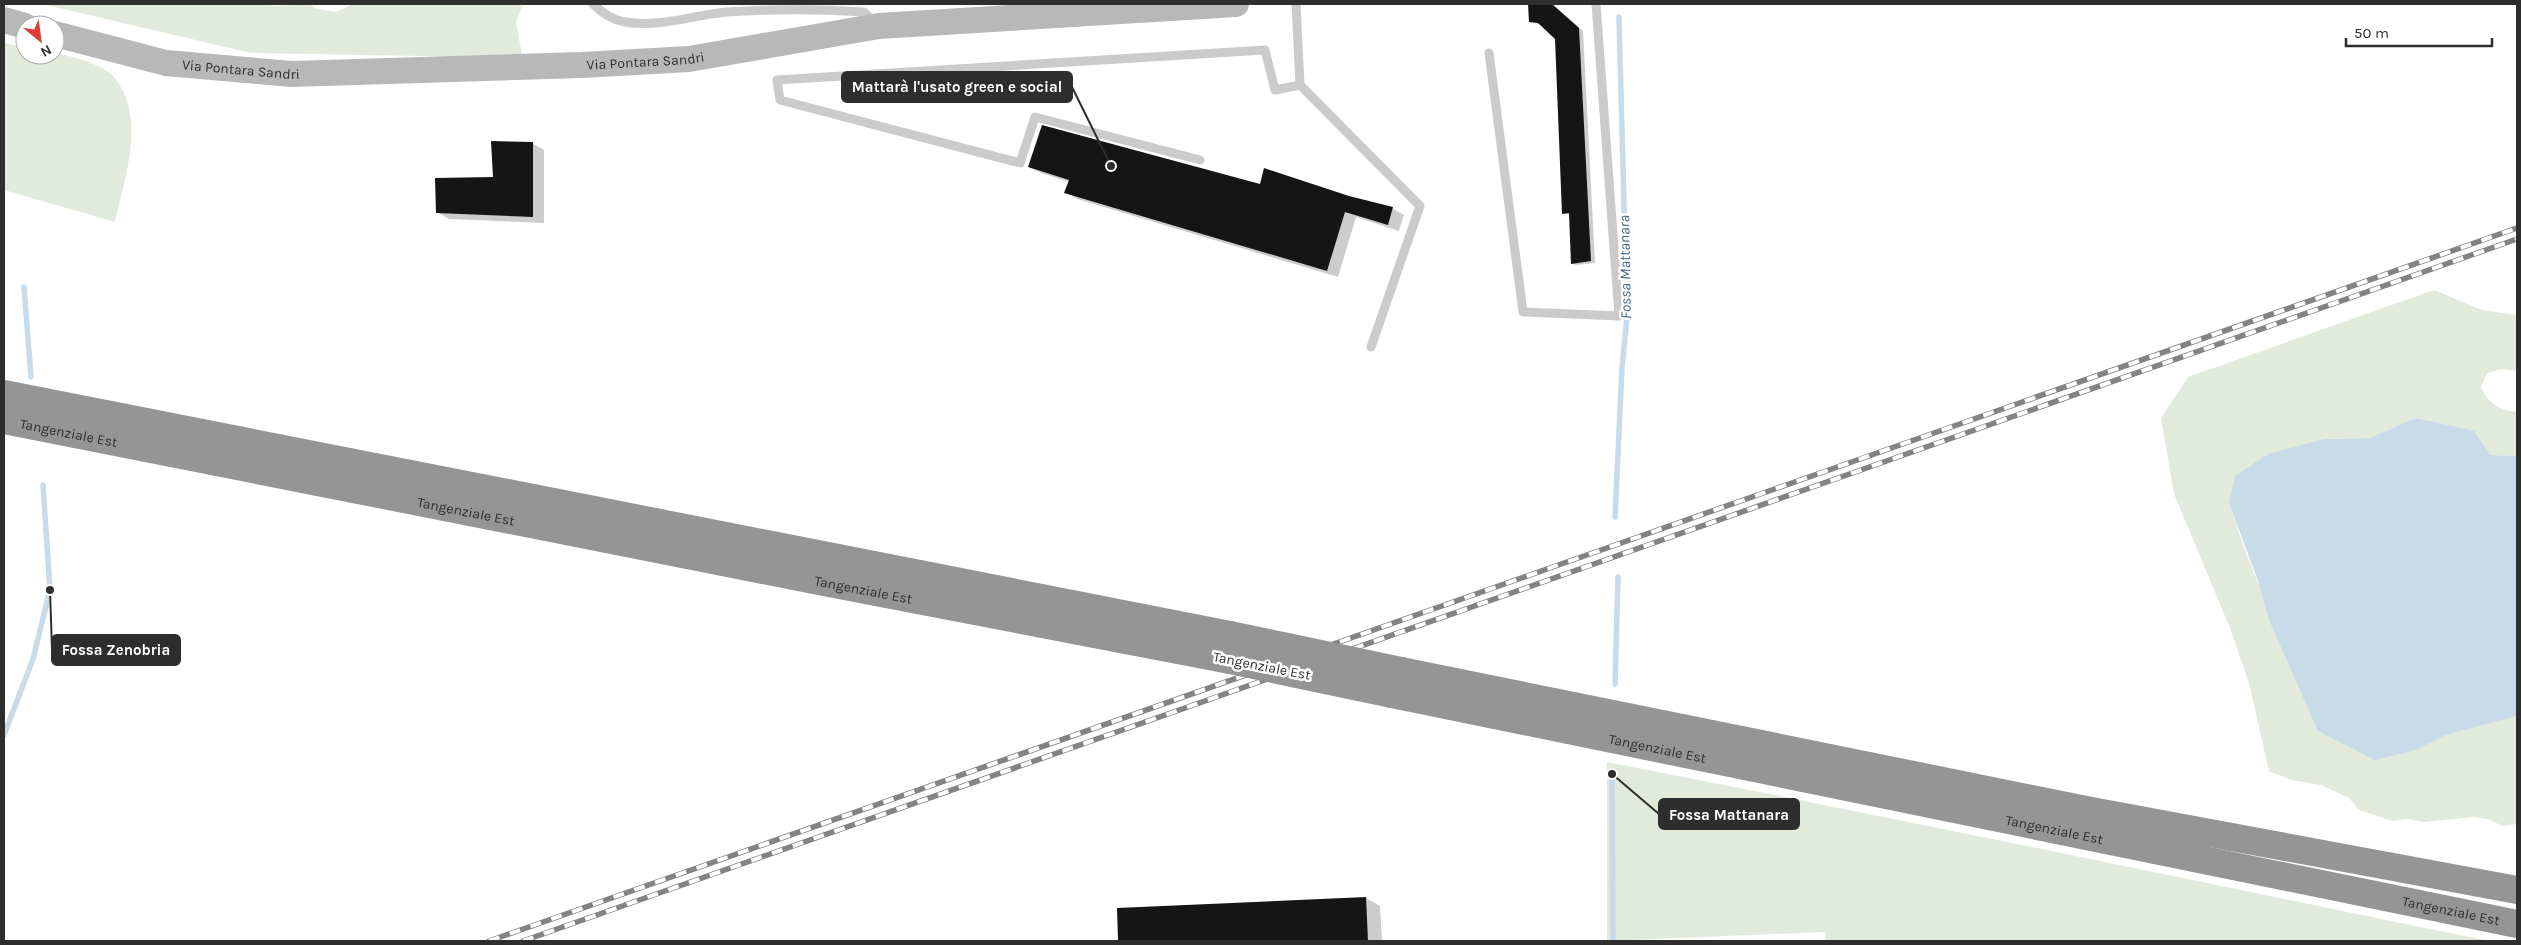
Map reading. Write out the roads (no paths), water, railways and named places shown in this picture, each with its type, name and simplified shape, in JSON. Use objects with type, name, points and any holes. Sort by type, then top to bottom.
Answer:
[{"type":"highway","name":"Tangenziale Est","points":[[4,394],[1397,682],[2517,924]]},
{"type":"highway","name":"Tangenziale Est","points":[[4,420],[824,582],[1230,648]]},
{"type":"highway","name":"Tangenziale Est","points":[[1397,682],[2517,890]]},
{"type":"street","name":"Via Pontara Sandri","points":[[65,37],[166,64],[292,74],[582,65],[689,59],[879,26],[1236,4]]},
{"type":"lane","points":[[593,4],[603,14],[625,22],[658,22],[726,12],[818,9],[864,12],[879,26]]},
{"type":"lane","points":[[1296,4],[1300,85],[1420,206],[1371,347]]},
{"type":"lane","points":[[1489,53],[1523,312],[1619,316],[1596,4]]},
{"type":"lane","points":[[1200,160],[1035,117],[1020,162],[780,100],[776,80],[1265,50],[1275,90],[1300,85]]},
{"type":"water","points":[[2415,418],[2474,431],[2490,455],[2517,456],[2517,716],[2446,735],[2416,750],[2375,760],[2318,731],[2269,620],[2258,581],[2229,503],[2235,476],[2268,454],[2324,439],[2370,438]]},
{"type":"waterway","name":"Fossa Mattanara","points":[[1615,517],[1622,368],[1627,317],[1619,17]]},
{"type":"waterway","points":[[24,287],[31,377]]},
{"type":"waterway","points":[[4,735],[33,659],[50,590],[43,485]]},
{"type":"waterway","name":"Fossa Mattanara","points":[[1615,684],[1618,577]]},
{"type":"waterway","name":"Fossa Mattanara","points":[[1612,774],[1613,941]]},
{"type":"railway","points":[[489,941],[2517,228]]},
{"type":"railway","points":[[523,941],[2517,239]]},
{"type":"place","name":"Mattarà l'usato green e social","points":[[1111,166]]},
{"type":"place","name":"Fossa Zenobria","points":[[50,590]]},
{"type":"place","name":"Fossa Mattanara","points":[[1612,774]]}]
